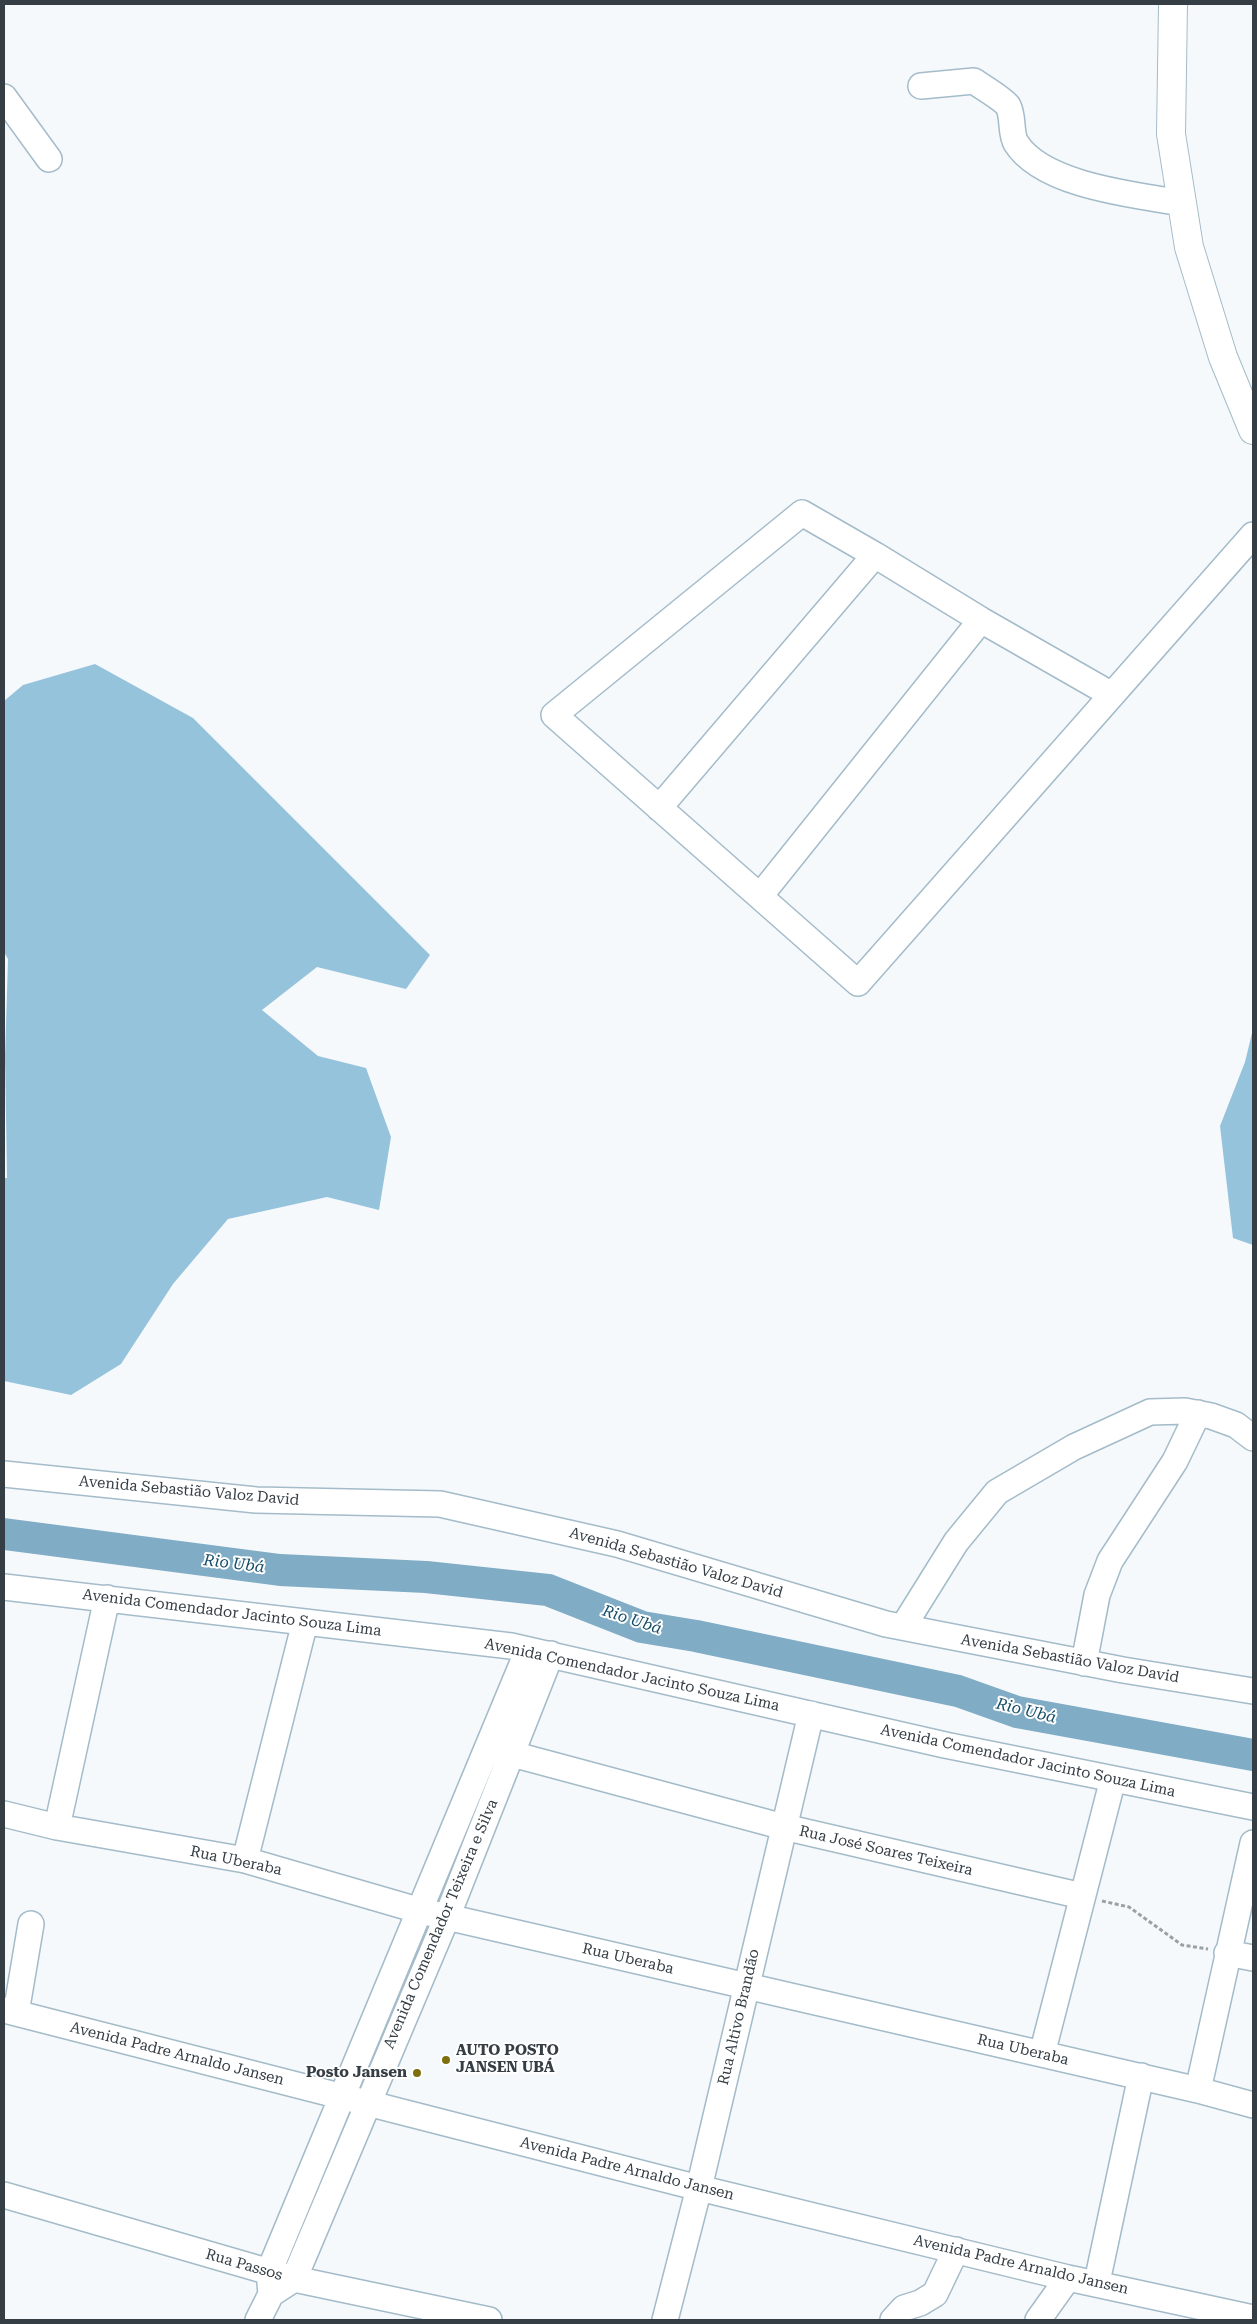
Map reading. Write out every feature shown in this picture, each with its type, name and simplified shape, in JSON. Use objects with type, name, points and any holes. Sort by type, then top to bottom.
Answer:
[{"type":"main road","points":[[1173,4],[1171,134],[1189,247],[1220,348],[1253,430]]},
{"type":"street","points":[[921,86],[974,81],[1008,106],[1016,143],[1036,164],[1072,181],[1182,203]]},
{"type":"street","points":[[4,97],[49,159]]},
{"type":"street","points":[[1112,695],[980,620],[875,554],[802,513],[554,715],[858,983],[1112,695],[1253,535]]},
{"type":"street","points":[[659,808],[875,554]]},
{"type":"street","points":[[760,896],[980,620]]},
{"type":"street","points":[[903,1627],[956,1542],[998,1492],[1074,1447],[1150,1412],[1185,1411],[1198,1413],[1236,1425],[1253,1438]]},
{"type":"street","points":[[1084,1663],[1097,1595],[1110,1561],[1175,1461],[1198,1413]]},
{"type":"street","name":"Avenida Sebastião Valoz David","points":[[4,1474],[256,1500],[440,1504],[617,1544],[903,1627],[1084,1663],[1253,1691]]},
{"type":"street","name":"Avenida Comendador Jacinto Souza Lima","points":[[4,1587],[511,1646],[946,1745],[1253,1807]]},
{"type":"street","points":[[58,1827],[107,1598]]},
{"type":"street","points":[[244,1860],[305,1622]]},
{"type":"street","name":"Avenida Comendador Teixeira e Silva","points":[[294,2279],[367,2101],[447,1916],[512,1754],[540,1652]]},
{"type":"street","name":"Avenida Comendador Teixeira e Silva","points":[[258,2320],[270,2283],[343,2097],[421,1911],[540,1652]]},
{"type":"street","name":"Rua Altivo Brandão","points":[[665,2320],[699,2188],[811,1714]]},
{"type":"street","name":"Rua José Soares Teixeira","points":[[512,1754],[784,1827],[1082,1896]]},
{"type":"street","points":[[1042,2054],[1113,1779]]},
{"type":"street","name":"Rua Uberaba","points":[[4,1814],[58,1827],[244,1860],[421,1911],[1141,2076],[1253,2105]]},
{"type":"street","points":[[1198,2090],[1253,1843]]},
{"type":"street","points":[[10,2012],[31,1924]]},
{"type":"street","points":[[1227,1953],[1253,1958]]},
{"type":"street","name":"Avenida Padre Arnaldo Jansen","points":[[10,2012],[343,2097],[367,2101],[699,2188],[1068,2278],[1097,2282],[1253,2318]]},
{"type":"street","points":[[1097,2282],[1141,2076]]},
{"type":"street","name":"Rua Passos","points":[[4,2194],[270,2283],[294,2279],[477,2319]]},
{"type":"street","points":[[893,2320],[904,2308],[920,2303],[935,2294],[956,2250]]},
{"type":"street","points":[[1038,2320],[1068,2278]]},
{"type":"path","points":[[1082,1896],[1129,1907],[1182,1944],[1227,1953]]},
{"type":"shaded area","points":[[95,664],[193,718],[430,955],[406,989],[317,967],[262,1010],[318,1056],[366,1068],[391,1137],[379,1210],[327,1197],[228,1219],[173,1284],[121,1364],[71,1395],[4,1381],[4,1178],[7,1178],[5,1057],[8,959],[4,952],[4,701],[23,685]]},
{"type":"shaded area","points":[[1253,1029],[1253,1245],[1233,1238],[1220,1126],[1245,1062]]},
{"type":"waterway","name":"Rio Ubá","points":[[4,1534],[280,1570],[426,1577],[548,1590],[642,1627],[696,1636],[958,1691],[1017,1712],[1253,1755]]},
{"type":"place","name":"AUTO POSTO JANSEN UBÁ","points":[[446,2060]]},
{"type":"place","name":"Posto Jansen","points":[[417,2073]]}]
